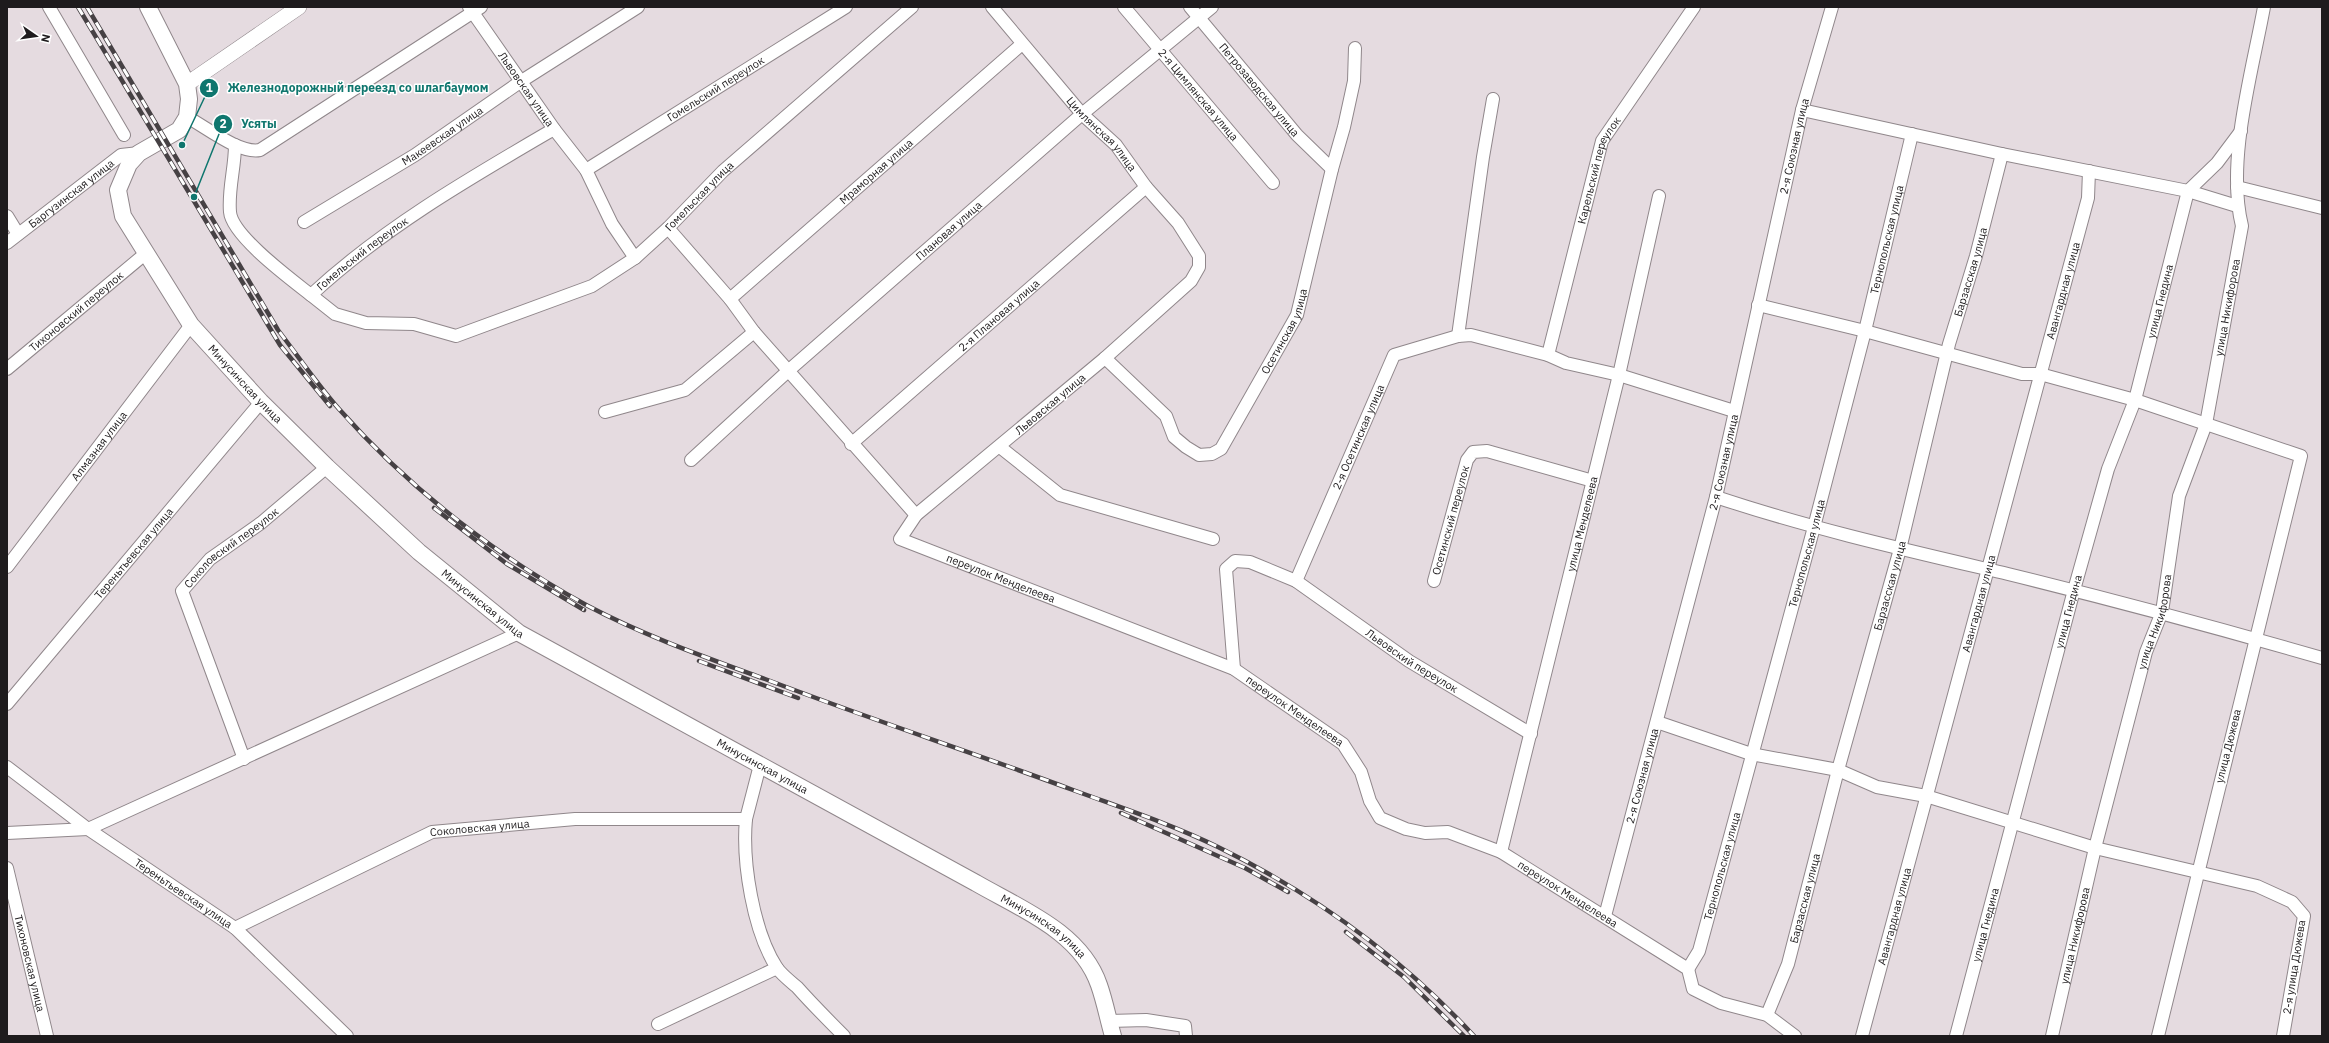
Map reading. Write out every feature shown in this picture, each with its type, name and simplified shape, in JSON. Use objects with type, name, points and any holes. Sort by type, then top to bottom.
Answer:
[{"type":"main road","name":"Минусинская улица","points":[[148,7],[187,84],[189,99],[186,117],[179,130],[139,153],[129,164],[118,190],[123,216],[145,254],[192,325],[261,402],[327,467],[420,552],[519,633],[976,884],[1052,928],[1067,939],[1084,957],[1099,984],[1111,1028]]},
{"type":"street","points":[[48,7],[124,135]]},
{"type":"street","points":[[187,84],[299,7]]},
{"type":"street","name":"Макеевская улица","points":[[304,222],[415,155],[520,82],[638,7]]},
{"type":"street","name":"Гомельский переулок","points":[[586,170],[846,7]]},
{"type":"street","name":"Гомельская улица","points":[[311,295],[335,314],[366,323],[414,324],[456,336],[592,286],[635,258],[668,228],[723,171],[912,7]]},
{"type":"street","name":"Цимлянская улица","points":[[992,7],[1082,114],[1116,145],[1146,187],[1178,223],[1198,256],[1199,267]]},
{"type":"street","name":"2-я Цимлянская улица","points":[[1124,7],[1273,183]]},
{"type":"street","name":"Петрозаводская улица","points":[[1190,7],[1297,135],[1332,169]]},
{"type":"street","name":"Плановая улица","points":[[690,460],[788,370],[1082,114],[1212,7]]},
{"type":"street","name":"Карельский переулок","points":[[1548,355],[1602,141],[1694,7]]},
{"type":"street","name":"2-я Союзная улица","points":[[1605,916],[1716,497],[1734,410],[1802,110],[1832,7]]},
{"type":"street","name":"улица Никифорова","points":[[2052,1036],[2095,848],[2146,652],[2162,612],[2179,496],[2206,424],[2242,226],[2237,206],[2236,187],[2241,131],[2264,7]]},
{"type":"street","points":[[186,117],[235,145],[251,152],[260,150],[474,9]]},
{"type":"street","name":"Львовская улица","points":[[474,9],[520,82],[586,170],[612,224],[635,258]]},
{"type":"street","name":"Мраморная улица","points":[[730,299],[1022,44]]},
{"type":"street","name":"Осетинская улица","points":[[1104,358],[1166,416],[1174,437],[1186,447],[1199,455],[1212,454],[1221,448],[1297,315],[1354,82],[1355,48]]},
{"type":"street","points":[[1493,99],[1483,157],[1458,336],[1471,335],[1548,355],[1566,363],[1619,376],[1734,410]]},
{"type":"street","points":[[1802,110],[2002,154],[2188,190],[2237,206]]},
{"type":"street","name":"Гомельский переулок","points":[[235,145],[235,160],[230,186],[230,214],[243,235],[272,265],[311,295],[340,268],[458,185],[554,129]]},
{"type":"street","points":[[2188,190],[2217,163],[2241,131]]},
{"type":"street","name":"Тернопольская улица","points":[[1688,969],[1699,951],[1751,754],[1814,526],[1865,332],[1912,134]]},
{"type":"street","name":"Баргузинская улица","points":[[7,243],[121,155],[139,153]]},
{"type":"street","name":"Барзасская улица","points":[[1767,1015],[1788,964],[1838,770],[1900,549],[1947,355],[1976,256],[2002,154]]},
{"type":"street","name":"Авангардная улица","points":[[1862,1036],[1926,796],[1989,570],[2088,198],[2089,171]]},
{"type":"street","name":"2-я Плановая улица","points":[[851,444],[1146,187]]},
{"type":"street","points":[[2236,187],[2322,208]]},
{"type":"street","name":"улица Гнедина","points":[[1956,1036],[2074,590],[2108,469],[2134,400],[2188,190]]},
{"type":"street","name":"улица Менделеева","points":[[1501,852],[1619,376],[1659,196]]},
{"type":"street","points":[[7,216],[18,234]]},
{"type":"street","points":[[668,228],[730,299],[754,332],[851,444],[916,515]]},
{"type":"street","name":"Тихоновский переулок","points":[[7,369],[145,254]]},
{"type":"street","name":"Львовская улица","points":[[900,539],[916,515],[1104,358],[1190,281],[1199,267]]},
{"type":"street","points":[[1758,305],[2022,374],[2040,374],[2134,400],[2206,424]]},
{"type":"street","name":"Алмазная улица","points":[[7,567],[192,325]]},
{"type":"street","points":[[605,412],[686,390],[754,332]]},
{"type":"street","name":"2-я Осетинская улица","points":[[1296,581],[1394,355],[1458,336]]},
{"type":"street","name":"Тереньтьевская улица","points":[[7,704],[261,402]]},
{"type":"street","name":"улица Дюжева","points":[[2158,1036],[2301,456],[2206,424]]},
{"type":"street","points":[[1000,446],[1060,495],[1213,539]]},
{"type":"street","name":"Осетинский переулок","points":[[1434,581],[1467,460],[1474,452],[1487,451],[1593,480]]},
{"type":"street","name":"Соколовский переулок","points":[[244,759],[182,591],[210,559],[261,524],[327,467]]},
{"type":"street","points":[[1716,497],[1814,526],[1900,549],[2162,612],[2322,658]]},
{"type":"street","name":"переулок Менделеева","points":[[900,539],[1234,669],[1343,744],[1361,772],[1370,801],[1380,818],[1406,829],[1419,832],[1448,832],[1501,852],[1688,969]]},
{"type":"street","name":"Львовский переулок","points":[[1234,669],[1226,570],[1235,561],[1250,562],[1296,581],[1409,661],[1531,734]]},
{"type":"street","points":[[7,833],[88,829],[519,633]]},
{"type":"street","points":[[1657,722],[1751,754],[1838,770],[1878,786],[1926,796],[2012,824],[2095,848],[2198,871]]},
{"type":"street","points":[[760,765],[746,820],[746,860],[754,910],[777,968],[844,1036]]},
{"type":"street","name":"Тереньтьевская улица","points":[[7,767],[88,829],[235,928],[347,1036]]},
{"type":"street","name":"Соколовская улица","points":[[235,928],[432,832],[575,819],[746,820]]},
{"type":"street","name":"Тихоновская улица","points":[[7,868],[47,1036]]},
{"type":"street","name":"2-я улица Дюжева","points":[[2198,871],[2257,886],[2292,902],[2304,916],[2283,1036]]},
{"type":"street","points":[[658,1024],[777,968]]},
{"type":"street","points":[[1688,969],[1693,989],[1721,1003],[1767,1015],[1795,1036]]},
{"type":"street","points":[[1111,1028],[1146,1020],[1185,1026],[1186,1036]]},
{"type":"railway","points":[[78,7],[280,345],[330,406]]},
{"type":"railway","points":[[87,7],[278,330],[323,390],[366,438],[424,493],[487,542],[553,586],[588,606],[631,627],[698,654],[803,693],[1146,817],[1182,831],[1254,865],[1322,907],[1387,954],[1446,1007],[1474,1036]]},
{"type":"railway","points":[[434,508],[507,564],[584,610]]},
{"type":"railway","points":[[699,661],[798,698]]},
{"type":"railway","points":[[1121,813],[1245,868],[1288,892]]},
{"type":"railway","points":[[1346,932],[1404,977],[1464,1036]]},
{"type":"place","name":"Железнодорожный переезд со шлагбаумом","points":[[182,145]]},
{"type":"place","name":"Усяты","points":[[194,197]]}]
